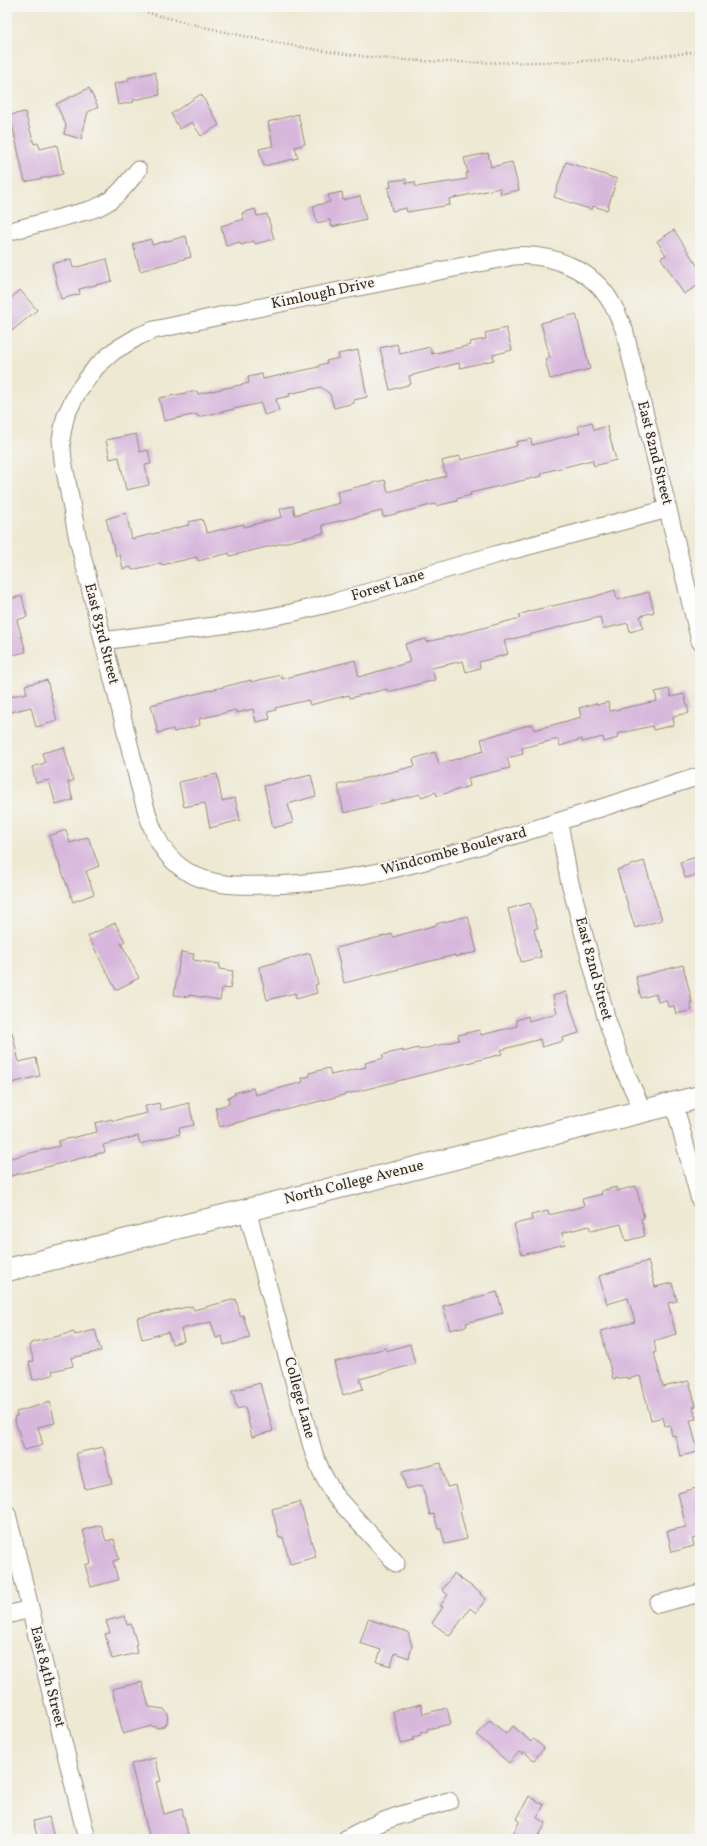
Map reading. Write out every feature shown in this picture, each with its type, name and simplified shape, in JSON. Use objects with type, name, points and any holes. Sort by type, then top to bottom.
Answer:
[{"type":"main road","name":"North College Avenue","points":[[7,1270],[700,1097]]},
{"type":"street","points":[[7,232],[103,206],[121,192],[138,170]]},
{"type":"street","name":"Kimlough Drive","points":[[78,390],[96,367],[124,344],[147,332],[514,256],[530,256],[552,259],[575,268],[587,276]]},
{"type":"street","name":"East 82nd Street","points":[[587,276],[612,304],[624,329],[700,641]]},
{"type":"street","name":"East 83rd Street","points":[[78,390],[66,415],[61,439],[63,460],[77,535],[149,822],[155,837],[165,852],[181,866]]},
{"type":"street","name":"Forest Lane","points":[[103,641],[244,622],[291,613],[335,602],[506,552],[668,509]]},
{"type":"street","name":"Windcombe Boulevard","points":[[181,866],[187,872],[205,880],[230,885],[277,885],[332,880],[377,873],[422,863],[559,822],[700,776]]},
{"type":"street","name":"East 82nd Street","points":[[559,822],[569,879],[606,1017],[622,1066],[643,1111]]},
{"type":"street","points":[[674,1103],[700,1200]]},
{"type":"street","name":"College Lane","points":[[247,1210],[314,1454],[323,1475],[335,1496],[396,1563]]},
{"type":"street","name":"East 84th Street","points":[[7,1514],[87,1839]]},
{"type":"street","points":[[658,1604],[700,1593]]},
{"type":"street","points":[[7,1615],[30,1609]]},
{"type":"street","points":[[346,1839],[392,1817],[449,1801]]},
{"type":"path","points":[[128,7],[184,23],[288,45],[354,55],[391,58],[474,63],[611,61],[700,51]]},
{"type":"building","points":[[155,72],[160,95],[133,100],[134,102],[118,105],[114,84],[129,81],[128,78]]},
{"type":"building","points":[[89,88],[98,107],[88,112],[81,139],[64,134],[66,125],[56,104]]},
{"type":"building","points":[[201,94],[219,125],[201,136],[192,122],[180,129],[171,114]]},
{"type":"building","points":[[25,112],[34,144],[38,143],[40,149],[57,145],[63,174],[25,182],[10,115]]},
{"type":"building","points":[[298,114],[305,144],[295,147],[298,158],[264,166],[259,149],[273,146],[268,122]]},
{"type":"building","points":[[488,153],[491,167],[512,162],[519,190],[501,194],[500,188],[449,199],[450,205],[407,212],[406,208],[392,211],[388,188],[391,187],[390,181],[406,179],[406,183],[415,182],[416,187],[467,179],[466,173],[468,173],[464,158]]},
{"type":"building","points":[[566,162],[617,179],[607,210],[593,206],[592,210],[554,197]]},
{"type":"building","points":[[342,192],[343,200],[360,196],[366,219],[332,227],[330,220],[317,223],[313,206],[330,202],[328,195]]},
{"type":"building","points":[[255,209],[257,216],[267,214],[274,239],[255,244],[254,241],[241,245],[240,242],[226,246],[221,226],[244,219],[242,213]]},
{"type":"building","points":[[674,230],[700,270],[700,284],[684,294],[661,258],[666,255],[657,241]]},
{"type":"building","points":[[186,236],[191,257],[140,271],[133,244],[151,239],[152,245]]},
{"type":"building","points":[[71,259],[73,268],[107,259],[112,281],[79,289],[80,294],[61,299],[52,264]]},
{"type":"building","points":[[20,290],[37,310],[7,335],[7,302]]},
{"type":"building","points":[[576,314],[590,369],[550,379],[545,359],[550,358],[541,323]]},
{"type":"building","points":[[506,328],[512,350],[493,355],[494,360],[460,368],[459,363],[409,376],[411,384],[390,390],[380,348],[397,344],[400,354],[430,347],[432,354],[471,345],[470,342],[486,339],[485,333]]},
{"type":"building","points":[[358,350],[367,397],[354,400],[354,403],[334,408],[330,394],[321,387],[289,394],[290,396],[276,399],[279,411],[264,415],[261,403],[198,417],[197,414],[164,421],[159,398],[197,391],[198,394],[249,383],[248,377],[262,374],[263,379],[319,367],[319,365],[327,363],[326,361],[339,358],[338,354]]},
{"type":"building","points":[[592,422],[594,430],[607,426],[616,460],[594,466],[592,460],[541,473],[542,476],[470,493],[471,495],[456,499],[457,501],[436,506],[435,504],[383,517],[382,511],[322,525],[324,533],[230,556],[229,553],[198,561],[197,557],[132,570],[131,567],[123,569],[120,555],[116,556],[106,519],[126,513],[132,539],[189,525],[188,522],[202,519],[207,533],[244,524],[244,527],[282,517],[280,509],[293,506],[295,515],[340,503],[337,492],[385,480],[388,492],[446,476],[442,461],[460,456],[461,460],[517,446],[516,442],[531,439],[532,445],[580,433],[578,426]]},
{"type":"building","points":[[136,434],[140,452],[148,450],[151,464],[145,465],[149,485],[126,490],[119,457],[110,459],[106,440]]},
{"type":"building","points":[[615,590],[617,600],[649,592],[654,612],[640,616],[643,628],[630,632],[628,623],[603,629],[600,617],[504,641],[508,654],[479,662],[480,668],[466,672],[463,661],[432,668],[435,680],[388,692],[387,689],[350,698],[349,695],[310,705],[308,700],[275,708],[276,710],[268,712],[270,719],[256,722],[253,709],[237,713],[236,710],[199,719],[200,725],[174,732],[173,729],[158,733],[151,705],[251,680],[251,682],[281,675],[282,679],[355,660],[359,677],[410,662],[405,644],[426,639],[427,642],[464,633],[520,618],[519,615],[534,610],[593,597]]},
{"type":"building","points":[[22,596],[27,617],[17,620],[26,652],[7,656],[7,599]]},
{"type":"building","points":[[47,680],[57,721],[36,727],[31,707],[7,713],[7,697],[27,693],[25,685]]},
{"type":"building","points":[[669,689],[671,697],[684,694],[689,713],[673,716],[674,725],[653,730],[652,726],[617,734],[618,738],[604,742],[603,737],[582,742],[582,739],[560,746],[558,739],[522,748],[523,754],[507,758],[510,768],[468,778],[470,786],[437,796],[436,792],[421,797],[420,794],[344,813],[338,785],[415,766],[413,759],[435,752],[439,764],[484,751],[481,739],[532,724],[534,730],[581,717],[579,708],[596,703],[597,705],[608,702],[610,711],[657,701],[655,692]]},
{"type":"building","points":[[64,747],[73,781],[68,782],[73,800],[56,805],[49,780],[36,783],[32,767],[45,763],[42,753]]},
{"type":"building","points":[[217,774],[222,801],[235,798],[240,820],[210,828],[205,803],[184,807],[179,782]]},
{"type":"building","points":[[311,775],[316,796],[288,804],[293,823],[273,828],[264,786]]},
{"type":"building","points":[[66,830],[70,843],[88,837],[99,866],[86,871],[94,894],[73,902],[49,836]]},
{"type":"building","points":[[700,856],[700,874],[685,878],[680,862]]},
{"type":"building","points":[[644,861],[662,920],[635,928],[617,870]]},
{"type":"building","points":[[530,903],[538,928],[534,929],[541,957],[521,962],[508,909]]},
{"type":"building","points":[[468,916],[477,952],[455,957],[455,955],[344,983],[336,948],[392,934],[393,937]]},
{"type":"building","points":[[115,923],[125,941],[121,943],[139,978],[116,990],[88,936]]},
{"type":"building","points":[[181,952],[194,954],[193,960],[220,964],[219,969],[233,971],[230,989],[222,988],[220,1000],[189,995],[188,997],[174,995]]},
{"type":"building","points":[[310,953],[318,984],[315,985],[317,993],[296,999],[295,993],[267,1000],[259,967]]},
{"type":"building","points":[[683,965],[692,1002],[690,1002],[692,1010],[676,1014],[674,1006],[668,1007],[666,1000],[658,1002],[656,994],[641,998],[636,977]]},
{"type":"building","points":[[566,992],[579,1033],[562,1038],[563,1041],[542,1047],[540,1039],[501,1050],[502,1054],[220,1127],[215,1108],[229,1104],[228,1097],[235,1095],[234,1093],[253,1088],[255,1095],[303,1082],[302,1078],[310,1076],[309,1073],[329,1068],[331,1075],[366,1067],[365,1063],[384,1058],[382,1055],[403,1050],[403,1052],[418,1048],[419,1050],[459,1040],[458,1035],[479,1030],[481,1035],[517,1026],[516,1020],[528,1016],[529,1021],[557,1013],[553,996]]},
{"type":"building","points":[[12,1032],[19,1062],[36,1058],[40,1076],[7,1084],[7,1033]]},
{"type":"building","points":[[159,1103],[161,1110],[189,1103],[194,1125],[179,1128],[180,1134],[140,1144],[138,1136],[103,1145],[105,1152],[7,1177],[7,1159],[59,1146],[58,1141],[97,1132],[95,1123],[112,1119],[113,1121],[147,1113],[145,1106]]},
{"type":"building","points":[[636,1186],[644,1218],[641,1219],[645,1236],[626,1241],[621,1224],[591,1231],[589,1226],[562,1233],[565,1244],[522,1255],[514,1224],[532,1220],[531,1215],[548,1211],[549,1215],[584,1206],[582,1199],[602,1194],[601,1191],[616,1187],[617,1191]]},
{"type":"building","points":[[648,1261],[655,1287],[672,1283],[677,1301],[668,1303],[676,1334],[654,1341],[656,1352],[654,1353],[663,1387],[689,1381],[696,1406],[693,1407],[696,1419],[690,1420],[698,1452],[680,1456],[675,1435],[672,1436],[670,1425],[665,1426],[663,1417],[651,1420],[640,1376],[627,1379],[627,1377],[613,1379],[601,1331],[635,1322],[628,1298],[607,1304],[599,1276]]},
{"type":"building","points":[[497,1292],[503,1313],[466,1323],[467,1326],[450,1330],[443,1306]]},
{"type":"building","points":[[236,1299],[240,1316],[243,1315],[250,1338],[224,1345],[222,1336],[216,1338],[211,1322],[181,1329],[184,1341],[172,1344],[168,1332],[142,1339],[137,1318],[192,1306],[194,1310]]},
{"type":"building","points":[[95,1330],[101,1351],[71,1358],[73,1366],[52,1371],[53,1375],[33,1380],[29,1362],[34,1361],[29,1345],[31,1343],[74,1332],[75,1335]]},
{"type":"building","points":[[410,1344],[415,1364],[360,1379],[363,1389],[343,1395],[334,1362],[386,1348],[386,1351]]},
{"type":"building","points":[[260,1383],[273,1431],[252,1437],[245,1407],[237,1409],[232,1391]]},
{"type":"building","points":[[50,1402],[55,1423],[38,1427],[43,1445],[24,1450],[14,1417],[17,1416],[16,1412]]},
{"type":"building","points":[[103,1447],[112,1483],[85,1489],[76,1453]]},
{"type":"building","points":[[441,1463],[447,1487],[456,1485],[467,1539],[445,1544],[441,1529],[438,1529],[434,1514],[430,1515],[422,1485],[406,1489],[402,1472]]},
{"type":"building","points":[[700,1487],[700,1537],[692,1539],[694,1546],[672,1552],[667,1531],[686,1527],[678,1493]]},
{"type":"building","points":[[300,1502],[316,1557],[290,1564],[283,1537],[279,1538],[272,1509]]},
{"type":"building","points":[[101,1525],[106,1541],[114,1539],[119,1559],[113,1561],[118,1580],[91,1587],[85,1565],[91,1563],[83,1530]]},
{"type":"building","points":[[454,1574],[481,1593],[480,1594],[486,1599],[476,1613],[470,1608],[450,1636],[432,1623],[443,1607],[440,1606],[448,1595],[442,1590]]},
{"type":"building","points":[[125,1616],[127,1625],[131,1624],[137,1644],[135,1645],[137,1653],[112,1659],[105,1634],[110,1633],[106,1621]]},
{"type":"building","points":[[368,1619],[408,1632],[412,1646],[409,1658],[395,1653],[391,1666],[377,1662],[381,1650],[360,1643]]},
{"type":"building","points":[[142,1682],[149,1707],[164,1709],[168,1714],[167,1723],[158,1728],[151,1726],[123,1734],[112,1689]]},
{"type":"building","points":[[421,1704],[423,1714],[447,1708],[451,1724],[427,1729],[428,1731],[420,1733],[421,1735],[413,1737],[414,1740],[401,1743],[393,1711]]},
{"type":"building","points":[[490,1720],[506,1734],[513,1726],[531,1742],[534,1739],[544,1748],[534,1760],[524,1752],[523,1755],[519,1752],[509,1763],[477,1735]]},
{"type":"building","points":[[155,1758],[161,1781],[156,1782],[164,1814],[182,1809],[188,1834],[171,1839],[150,1839],[131,1764]]},
{"type":"building","points":[[529,1796],[544,1805],[537,1818],[546,1823],[537,1839],[510,1839],[520,1821],[517,1819]]},
{"type":"building","points":[[49,1817],[54,1839],[38,1839],[33,1821]]}]
